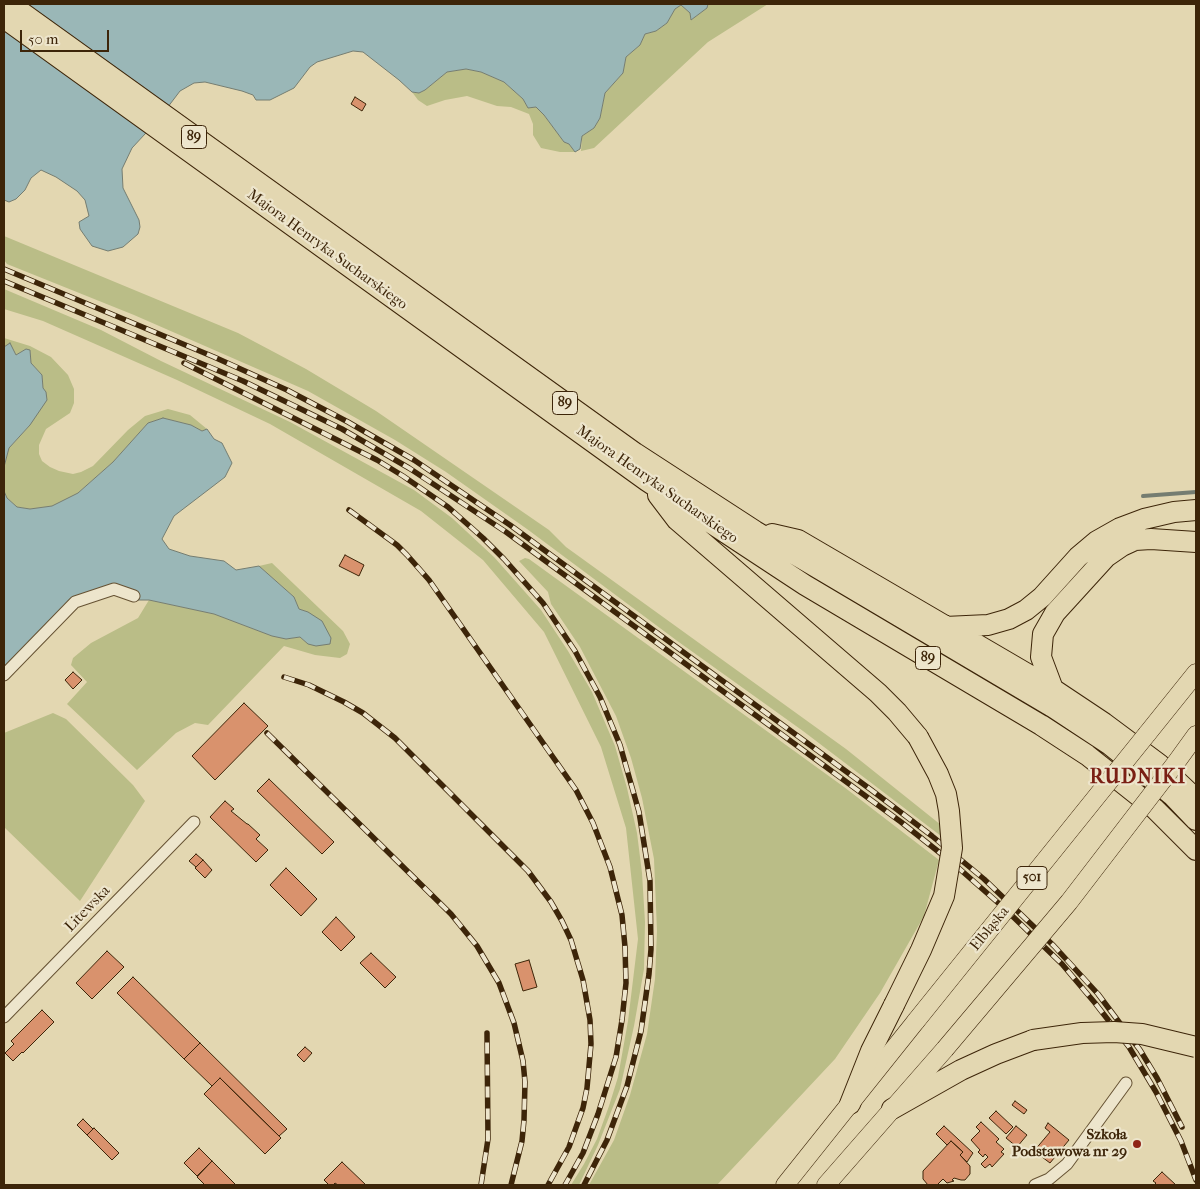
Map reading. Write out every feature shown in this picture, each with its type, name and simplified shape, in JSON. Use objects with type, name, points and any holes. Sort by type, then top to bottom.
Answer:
[{"type":"highway","name":"Majora Henryka Sucharskiego","points":[[10,4],[647,481],[805,585],[1041,725],[1087,755],[1155,809],[1196,850]]},
{"type":"highway","name":"Majora Henryka Sucharskiego","points":[[4,18],[374,276],[635,453],[755,531],[1110,745],[1173,796],[1196,820]]},
{"type":"highway","points":[[647,481],[677,520],[878,693],[908,724],[918,736],[946,794],[950,811],[952,848],[944,896],[921,950],[871,1051],[850,1104]]},
{"type":"highway","points":[[945,627],[988,625],[1009,619],[1026,610],[1042,597],[1078,557],[1104,537],[1120,528],[1144,519],[1174,512],[1196,510]]},
{"type":"highway","points":[[755,531],[798,540],[1053,689],[1104,722],[1151,758],[1196,799]]},
{"type":"highway","points":[[1053,689],[1042,657],[1043,634],[1055,613],[1106,557],[1135,540],[1151,539],[1196,542]]},
{"type":"highway","points":[[892,1109],[961,1070],[1033,1040],[1082,1033],[1114,1032],[1142,1034],[1196,1047]]},
{"type":"main road","name":"Elbląska","points":[[785,1185],[1196,674]]},
{"type":"main road","points":[[826,1185],[946,1049],[1069,902],[1196,735]]},
{"type":"street","points":[[4,675],[75,602],[114,589],[134,596]]},
{"type":"street","name":"Litewska","points":[[4,1017],[194,822]]},
{"type":"street","points":[[1035,1185],[1049,1179],[1067,1164],[1126,1083]]},
{"type":"green space","points":[[708,4],[768,4],[708,42],[594,148],[581,151],[582,136],[594,128],[600,118],[605,93],[623,73],[626,57],[640,45],[645,34],[656,31],[667,23],[675,9],[681,5],[690,13],[691,20],[707,8]]},
{"type":"green space","points":[[466,69],[481,72],[504,82],[523,99],[528,108],[536,107],[564,142],[569,144],[575,152],[560,152],[541,148],[533,135],[533,124],[529,114],[511,107],[497,106],[467,96],[427,106],[418,100],[412,92],[419,93],[425,90],[447,72]]},
{"type":"green space","points":[[4,236],[238,333],[306,369],[376,411],[549,530],[566,547],[846,749],[941,825],[941,836],[803,731],[446,472],[395,440],[308,391],[134,315],[7,264],[4,260]]},
{"type":"green space","points":[[4,289],[101,330],[161,361],[290,422],[414,490],[452,518],[494,557],[541,610],[568,651],[592,692],[615,746],[627,788],[637,833],[645,922],[644,969],[620,1089],[598,1145],[579,1185],[571,1185],[597,1139],[618,1077],[628,1021],[638,939],[626,828],[601,747],[544,632],[483,560],[421,511],[270,424],[177,380],[43,321],[4,309]]},
{"type":"green space","points":[[4,338],[30,346],[51,357],[68,375],[74,389],[74,403],[70,413],[46,429],[39,445],[39,454],[42,461],[50,467],[73,474],[81,472],[93,466],[128,430],[145,416],[168,409],[190,415],[207,429],[202,431],[191,425],[163,418],[148,423],[113,462],[78,493],[52,506],[30,509],[17,507],[7,498],[4,491],[4,467],[9,448],[30,425],[43,388],[42,375],[31,363],[30,350],[26,349],[16,355],[9,344],[4,347]]},
{"type":"green space","points":[[525,558],[529,559],[844,787],[939,860],[924,916],[880,993],[835,1059],[717,1185],[589,1185],[614,1140],[630,1095],[647,1034],[655,979],[657,931],[654,859],[642,798],[631,758],[616,716],[580,647],[551,604],[548,592],[519,561]]},
{"type":"green space","points":[[272,563],[343,631],[350,644],[347,654],[340,658],[315,655],[284,646],[208,725],[195,723],[176,733],[137,770],[67,704],[87,682],[71,665],[73,658],[91,643],[138,618],[149,600],[214,614],[272,636],[286,639],[300,637],[308,644],[308,612],[299,609],[294,597],[259,566]]},
{"type":"green space","points":[[53,713],[66,719],[133,785],[145,801],[80,901],[4,827],[4,733]]},
{"type":"water","points":[[4,4],[708,4],[707,8],[691,20],[690,13],[681,5],[675,9],[667,23],[656,31],[645,34],[640,45],[626,57],[623,73],[605,93],[600,118],[594,128],[582,136],[580,149],[575,152],[569,144],[564,142],[536,107],[528,108],[523,99],[504,82],[481,72],[466,69],[447,72],[425,90],[419,93],[412,92],[363,52],[353,51],[317,62],[310,67],[294,88],[270,100],[256,100],[253,95],[242,91],[205,82],[194,83],[180,91],[158,120],[132,148],[122,169],[123,188],[139,220],[140,227],[138,234],[123,247],[108,251],[92,246],[80,229],[79,222],[89,216],[85,200],[77,191],[56,177],[41,170],[31,178],[25,190],[16,199],[9,202],[4,200]]},
{"type":"water","points":[[10,343],[16,355],[26,349],[30,350],[31,363],[42,375],[43,388],[46,392],[47,400],[30,425],[9,448],[4,467],[4,347]]},
{"type":"water","points":[[163,418],[191,425],[202,431],[207,429],[214,439],[222,443],[232,463],[225,477],[174,516],[162,539],[169,549],[190,556],[224,561],[236,570],[259,566],[294,597],[299,609],[308,612],[322,621],[331,638],[330,644],[316,646],[308,644],[300,637],[286,639],[272,636],[214,614],[149,600],[135,600],[113,587],[75,600],[4,672],[4,491],[7,498],[17,507],[30,509],[52,506],[78,493],[113,462],[148,423]]},
{"type":"building","points":[[355,97],[366,104],[362,111],[351,104]]},
{"type":"building","points":[[345,555],[364,565],[359,576],[339,566]]},
{"type":"building","points":[[73,672],[82,680],[73,689],[65,680]]},
{"type":"building","points":[[244,703],[268,726],[215,780],[192,756]]},
{"type":"building","points":[[269,779],[334,842],[322,854],[257,791]]},
{"type":"building","points":[[225,801],[234,809],[231,811],[260,835],[256,839],[268,850],[256,862],[210,817]]},
{"type":"building","points":[[196,854],[203,860],[196,867],[189,861]]},
{"type":"building","points":[[203,860],[212,870],[205,878],[195,868]]},
{"type":"building","points":[[286,868],[317,899],[301,916],[270,885]]},
{"type":"building","points":[[336,917],[355,937],[341,951],[322,932]]},
{"type":"building","points":[[107,951],[124,967],[92,999],[76,983]]},
{"type":"building","points":[[371,953],[396,977],[385,988],[360,963]]},
{"type":"building","points":[[529,960],[537,987],[523,991],[515,964]]},
{"type":"building","points":[[133,977],[200,1043],[184,1059],[117,993]]},
{"type":"building","points":[[42,1010],[54,1022],[13,1061],[5,1053],[14,1044],[11,1041]]},
{"type":"building","points":[[200,1043],[287,1129],[279,1136],[220,1078],[212,1086],[184,1059]]},
{"type":"building","points":[[305,1047],[312,1053],[304,1062],[297,1055]]},
{"type":"building","points":[[220,1078],[281,1138],[265,1154],[204,1094]]},
{"type":"building","points":[[1015,1101],[1027,1110],[1024,1114],[1012,1105]]},
{"type":"building","points":[[996,1111],[1013,1127],[1006,1134],[989,1118]]},
{"type":"building","points":[[83,1119],[93,1129],[87,1135],[77,1125]]},
{"type":"building","points":[[981,1122],[999,1139],[996,1142],[1004,1149],[1001,1152],[1004,1154],[992,1167],[990,1164],[985,1168],[981,1164],[988,1157],[985,1154],[983,1157],[978,1152],[980,1150],[971,1140],[980,1131],[976,1127]]},
{"type":"building","points":[[1048,1123],[1069,1140],[1050,1163],[1034,1151],[1050,1132],[1045,1128]]},
{"type":"building","points":[[944,1126],[973,1153],[967,1162],[960,1155],[963,1152],[951,1141],[947,1145],[936,1134]]},
{"type":"building","points":[[1016,1126],[1027,1135],[1017,1147],[1006,1138]]},
{"type":"building","points":[[94,1128],[119,1153],[112,1160],[87,1135]]},
{"type":"building","points":[[951,1141],[963,1152],[960,1155],[970,1166],[970,1174],[965,1180],[954,1178],[952,1180],[954,1181],[947,1183],[943,1179],[937,1185],[928,1185],[923,1179],[923,1171]]},
{"type":"building","points":[[199,1148],[212,1161],[197,1176],[184,1163]]},
{"type":"building","points":[[212,1161],[236,1185],[205,1185],[197,1177]]},
{"type":"building","points":[[342,1162],[366,1185],[338,1185],[335,1183],[329,1185],[324,1180]]},
{"type":"building","points":[[1162,1172],[1176,1185],[1154,1185],[1156,1183],[1153,1181]]},
{"type":"waterway","points":[[1143,496],[1196,492]]},
{"type":"railway","points":[[4,269],[214,357],[287,390],[414,460],[510,525],[870,789],[932,836],[984,879],[1054,946],[1098,994],[1140,1050],[1157,1078],[1182,1127]]},
{"type":"railway","points":[[4,281],[243,381],[342,429],[409,468],[506,532],[901,822],[954,864],[1004,908],[1062,964],[1095,1003],[1129,1047],[1156,1092],[1181,1141],[1196,1180]]},
{"type":"railway","points":[[184,363],[377,460],[448,507],[504,559],[543,603],[575,651],[600,697],[620,745],[639,812],[650,881],[651,949],[641,1031],[627,1086],[607,1140],[584,1185]]},
{"type":"railway","points":[[349,510],[397,545],[429,580],[576,790],[593,823],[610,867],[622,915],[625,947],[626,983],[622,1020],[616,1057],[598,1114],[583,1153],[565,1185]]},
{"type":"railway","points":[[284,677],[309,685],[344,702],[363,713],[395,738],[528,871],[551,902],[562,921],[571,940],[583,980],[590,1020],[591,1044],[583,1108],[569,1147],[548,1185]]},
{"type":"railway","points":[[267,733],[451,914],[477,946],[499,983],[514,1023],[523,1061],[525,1082],[522,1141],[511,1185]]},
{"type":"railway","points":[[481,1185],[488,1139],[487,1033]]},
{"type":"place","name":"Szkoła Podstawowa nr 29","points":[[1137,1144]]},
{"type":"district","name":"RUDNIKI","points":[[1138,778]]}]
